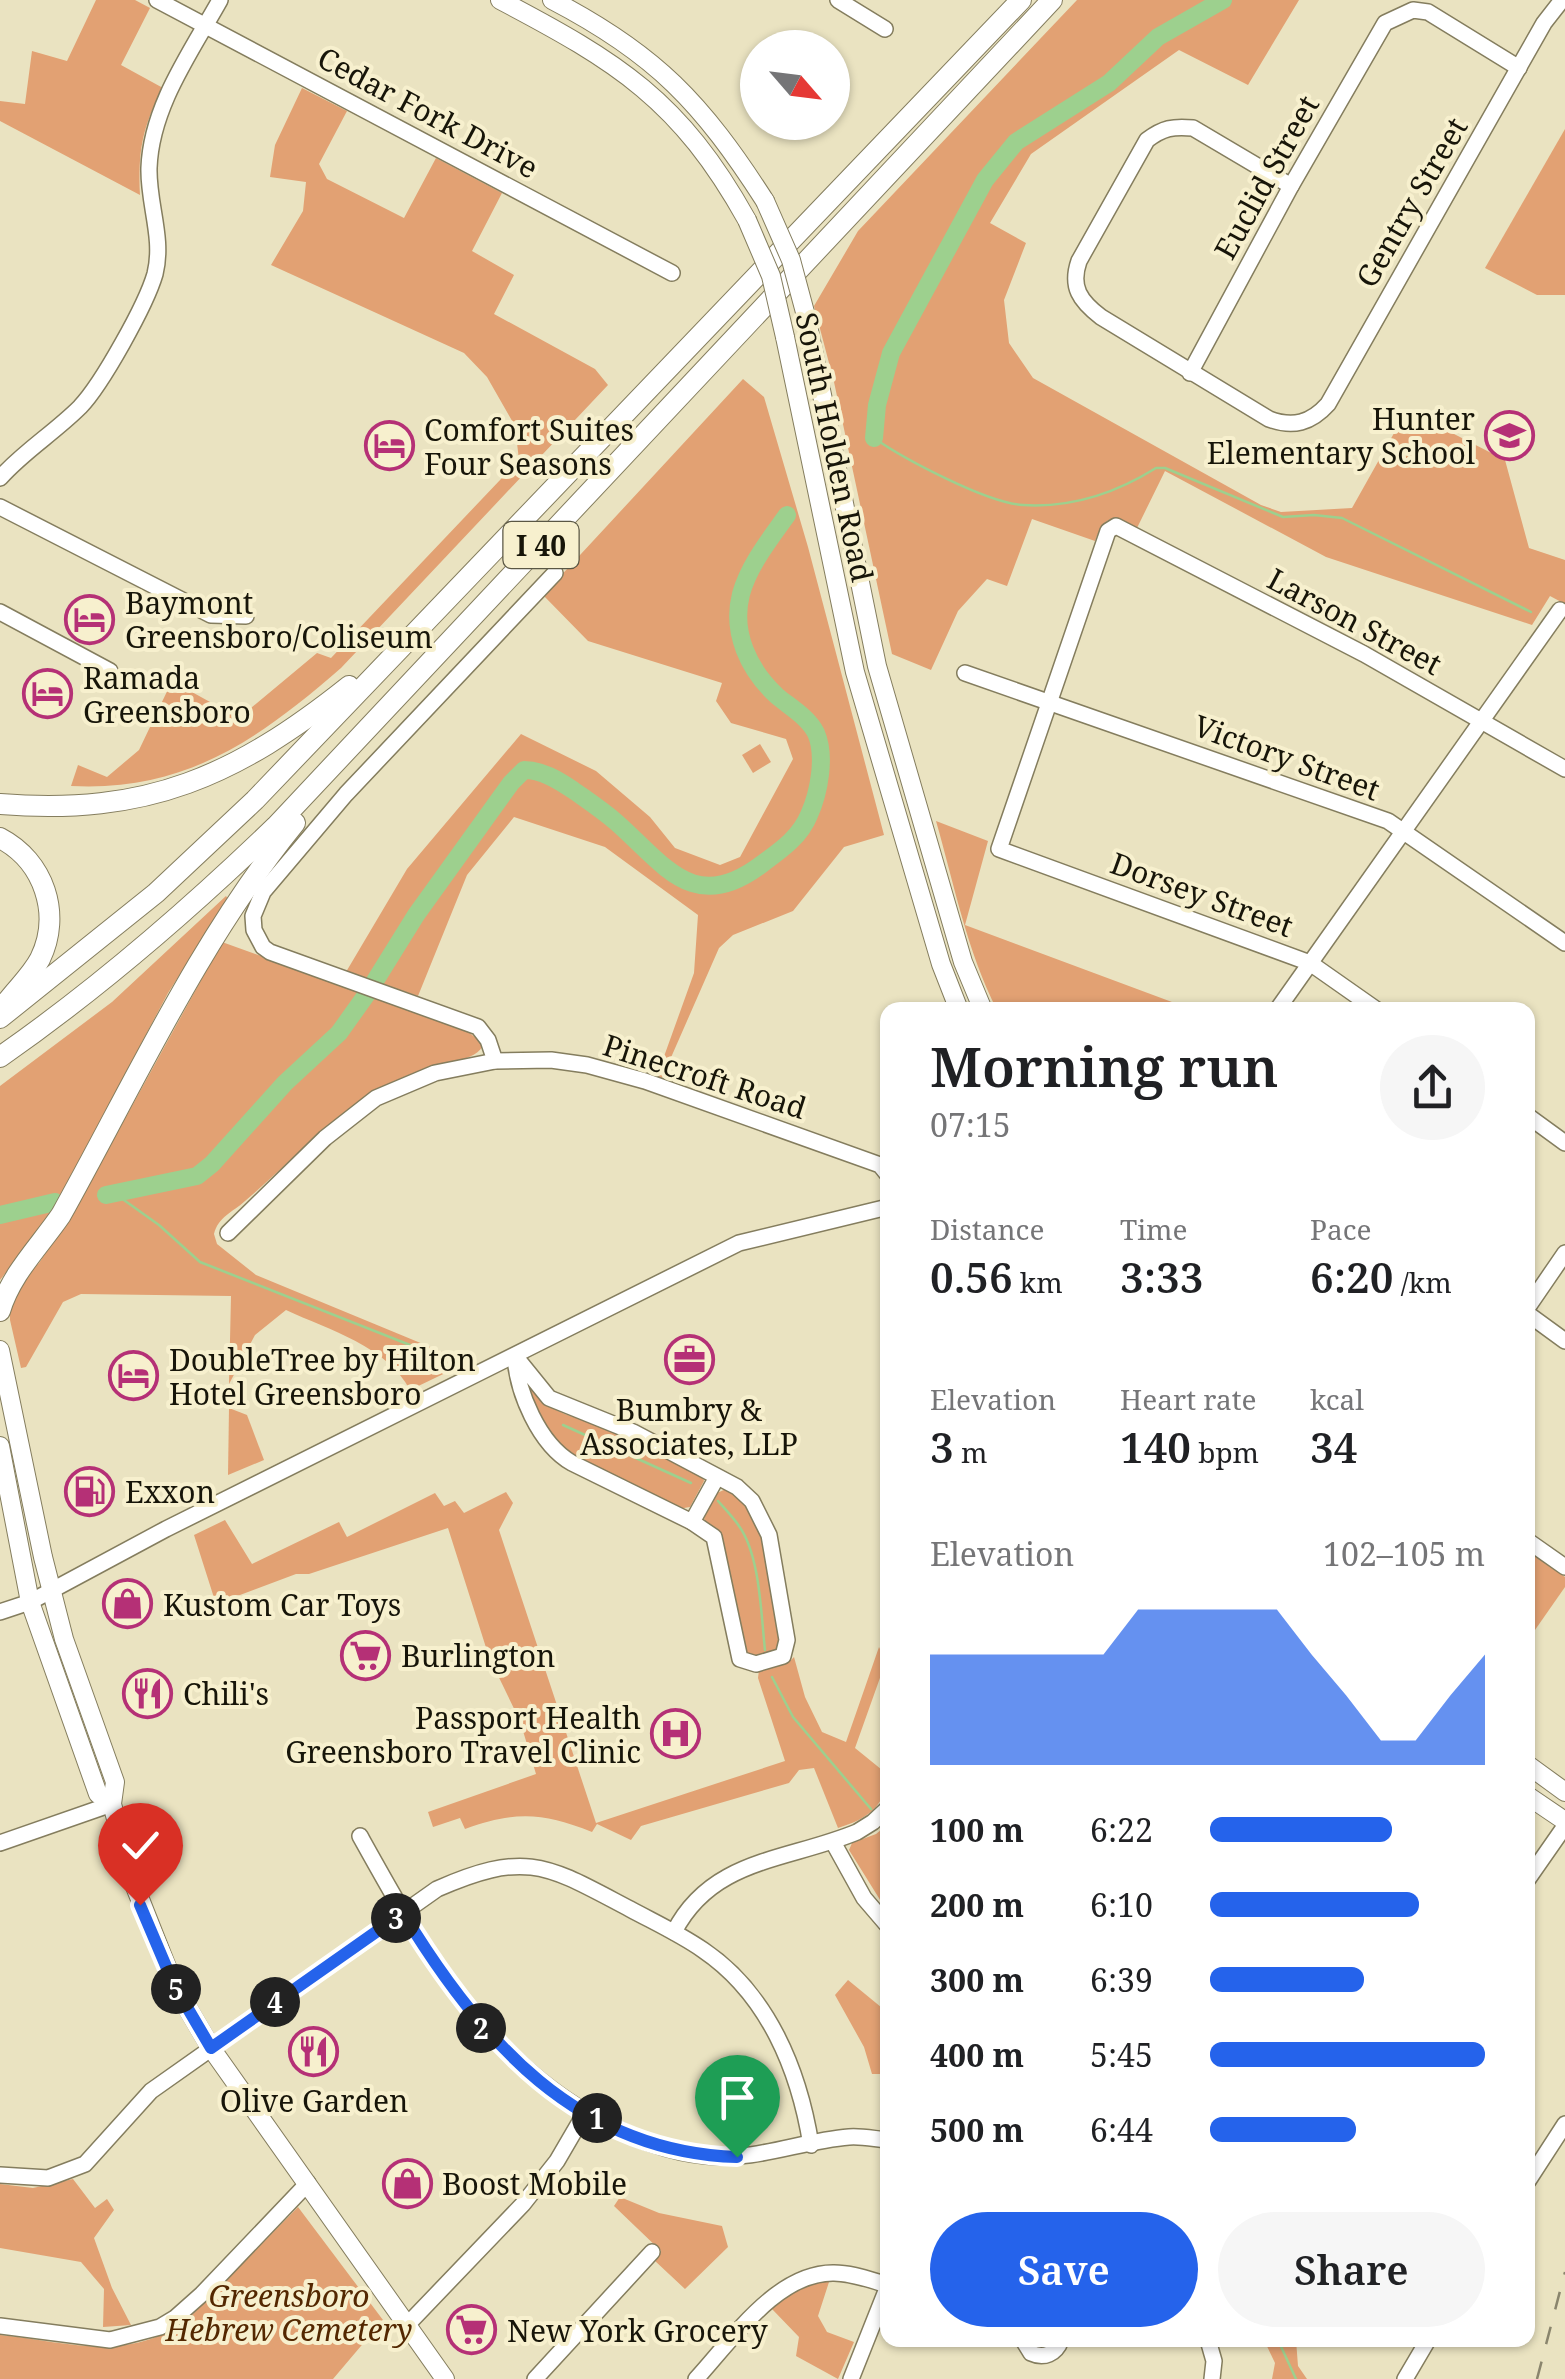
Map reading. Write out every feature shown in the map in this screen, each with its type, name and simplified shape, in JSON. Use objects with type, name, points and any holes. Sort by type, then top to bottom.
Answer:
[{"type":"highway","name":"I 40","points":[[0,1016],[156,893],[208,846],[1021,0]]},
{"type":"highway","name":"I 40","points":[[0,1057],[88,993],[189,908],[276,826],[1052,0]]},
{"type":"highway","points":[[0,804],[116,802],[189,784],[284,736],[405,642]]},
{"type":"highway","points":[[0,1311],[14,1277],[61,1215],[222,924],[264,861],[426,665]]},
{"type":"highway","points":[[0,838],[27,858],[39,875],[50,908],[48,940],[40,959],[0,1016]]},
{"type":"main road","name":"South Holden Road","points":[[500,0],[597,53],[661,103],[711,160],[747,220],[770,276],[785,338],[855,672],[926,915],[957,1002]]},
{"type":"main road","name":"South Holden Road","points":[[552,0],[613,35],[665,73],[712,122],[765,201],[790,260],[806,316],[877,666],[952,928],[980,1002]]},
{"type":"main road","points":[[0,1350],[64,1639],[114,1782],[112,1804],[145,1916],[174,1985],[211,2048],[446,2379]]},
{"type":"main road","points":[[0,1446],[30,1602],[98,1794],[112,1804]]},
{"type":"main road","points":[[1535,1770],[1565,1792]]},
{"type":"main road","points":[[1535,1801],[1565,1824]]},
{"type":"street","name":"Cedar Fork Drive","points":[[157,0],[672,273]]},
{"type":"street","points":[[0,478],[92,394],[150,287],[159,244],[149,171],[153,128],[220,0]]},
{"type":"street","points":[[839,0],[885,29]]},
{"type":"street","name":"Gentry Street","points":[[1190,373],[1285,425],[1317,417],[1328,404],[1544,23],[1562,0]]},
{"type":"street","name":"Euclid Street","points":[[1190,373],[1290,186],[1384,24],[1412,10],[1428,12],[1519,68]]},
{"type":"street","points":[[1190,373],[1085,305],[1074,276],[1079,260],[1147,140],[1164,129],[1193,128],[1290,186]]},
{"type":"street","points":[[0,508],[211,616],[246,616]]},
{"type":"street","name":"Larson Street","points":[[1052,702],[1108,531],[1116,526],[1364,654],[1565,769]]},
{"type":"street","points":[[494,1061],[488,1040],[478,1027],[270,952],[258,939],[253,916],[263,892],[343,796],[555,573]]},
{"type":"street","points":[[1283,1002],[1560,610]]},
{"type":"street","points":[[0,612],[110,670]]},
{"type":"street","name":"Victory Street","points":[[965,673],[1388,822],[1565,943]]},
{"type":"street","name":"Dorsey Street","points":[[1052,702],[999,850],[1310,963],[1366,1002]]},
{"type":"street","name":"Pinecroft Road","points":[[228,1233],[326,1138],[376,1098],[436,1073],[494,1061],[551,1060],[587,1065],[880,1165]]},
{"type":"street","points":[[1535,1121],[1565,1143]]},
{"type":"street","points":[[0,1612],[30,1602],[166,1529],[739,1244],[880,1209]]},
{"type":"street","points":[[1535,1299],[1565,1253]]},
{"type":"street","points":[[1535,1316],[1565,1341]]},
{"type":"street","points":[[515,1356],[549,1398],[633,1432],[746,1494],[767,1526],[788,1640],[783,1656],[756,1664],[740,1659],[714,1537],[555,1452],[516,1379],[515,1356]]},
{"type":"street","points":[[692,1522],[718,1477]]},
{"type":"street","points":[[1535,1546],[1565,1567]]},
{"type":"street","points":[[0,1842],[112,1804]]},
{"type":"street","points":[[674,1932],[684,1912],[704,1890],[725,1876],[833,1842],[880,1816]]},
{"type":"street","points":[[1535,1869],[1565,1824]]},
{"type":"street","points":[[360,1836],[403,1913],[480,2026],[526,2071],[586,2112],[635,2138],[704,2156],[765,2155],[850,2137],[880,2139]]},
{"type":"street","points":[[833,1842],[864,1898],[880,1917]]},
{"type":"street","points":[[0,2175],[48,2178],[75,2170],[100,2151],[143,2098],[403,1913],[470,1875],[521,1865],[560,1873],[674,1932],[725,1967],[768,2018],[795,2081],[810,2145]]},
{"type":"street","points":[[408,2324],[523,2204],[557,2162],[586,2112]]},
{"type":"street","points":[[1535,2170],[1565,2124]]},
{"type":"street","points":[[0,2326],[110,2340],[160,2327],[192,2302],[308,2183]]},
{"type":"street","points":[[536,2379],[652,2252]]},
{"type":"street","points":[[696,2379],[787,2285],[810,2276],[839,2273],[880,2284]]},
{"type":"street","points":[[851,2379],[880,2306]]},
{"type":"street","points":[[1026,2347],[1030,2353],[1043,2356],[1058,2347]]},
{"type":"street","points":[[1210,2347],[1214,2361],[1212,2379]]},
{"type":"street","points":[[1405,2379],[1424,2347]]},
{"type":"green space","points":[[96,0],[135,0],[150,8],[121,65],[163,88],[143,140],[140,195],[0,121],[0,101],[25,104],[32,51],[67,61]]},
{"type":"green space","points":[[1077,0],[1299,0],[1248,85],[1179,50],[1031,154],[990,223],[1026,243],[1004,300],[1009,343],[1033,378],[1261,505],[1281,512],[1352,508],[1407,410],[1505,460],[1529,548],[1565,560],[1565,604],[1550,596],[1532,625],[1326,557],[1165,471],[1137,528],[1121,521],[1106,521],[1095,541],[1032,519],[1007,586],[987,579],[958,611],[931,670],[892,654],[814,306],[858,231]]},
{"type":"green space","points":[[302,88],[347,111],[319,164],[327,179],[404,218],[436,158],[502,193],[472,251],[514,275],[494,314],[595,369],[608,385],[341,668],[280,718],[218,756],[185,770],[112,786],[71,786],[78,765],[107,777],[139,750],[172,681],[239,718],[317,653],[331,658],[519,460],[515,426],[487,377],[464,353],[271,265],[303,211],[306,182],[270,177],[275,145]]},
{"type":"green space","points":[[1565,129],[1565,295],[1537,295],[1485,268]]},
{"type":"green space","points":[[743,379],[764,397],[884,835],[844,847],[793,911],[733,935],[719,948],[662,1078],[657,1076],[694,973],[698,915],[605,847],[514,817],[467,875],[418,996],[346,972],[407,869],[521,734],[596,771],[650,817],[675,848],[720,865],[740,857],[793,759],[786,739],[731,723],[716,701],[722,683],[588,641],[543,595]]},
{"type":"green space","points":[[760,744],[771,762],[753,773],[742,755]]},
{"type":"green space","points":[[936,821],[988,841],[965,925],[1172,1002],[993,1002],[969,941]]},
{"type":"green space","points":[[226,896],[228,899],[168,993],[47,1221],[0,1280],[0,1086],[112,1002]]},
{"type":"green space","points":[[222,942],[463,1028],[480,1041],[482,1047],[470,1056],[411,1074],[342,1114],[222,1219],[214,1234],[217,1244],[256,1275],[452,1356],[462,1365],[410,1390],[400,1375],[372,1351],[286,1310],[255,1335],[229,1384],[231,1296],[81,1294],[63,1302],[26,1367],[21,1368],[10,1307],[27,1273],[39,1263],[77,1206]]},
{"type":"green space","points":[[520,1377],[558,1411],[628,1435],[703,1477],[690,1507],[678,1509],[574,1459],[552,1439]]},
{"type":"green space","points":[[229,1408],[247,1415],[264,1460],[228,1475]]},
{"type":"green space","points":[[726,1489],[743,1500],[759,1522],[782,1642],[775,1652],[755,1658],[745,1654],[704,1518],[717,1493]]},
{"type":"green space","points":[[506,1492],[513,1503],[499,1530],[596,1823],[785,1761],[758,1678],[759,1670],[788,1663],[794,1657],[805,1697],[822,1732],[846,1742],[879,1647],[880,1678],[855,1748],[880,1768],[879,1803],[858,1820],[838,1828],[814,1768],[799,1770],[789,1783],[641,1826],[631,1840],[597,1824],[592,1832],[528,1816],[465,1829],[460,1818],[433,1827],[428,1812],[536,1774],[520,1721],[489,1657],[448,1528],[309,1574],[296,1574],[216,1604],[194,1535],[225,1520],[252,1564],[339,1522],[347,1537],[435,1493],[444,1506],[455,1501],[464,1513]]},
{"type":"green space","points":[[1535,1556],[1565,1577],[1565,1587],[1535,1630]]},
{"type":"green space","points":[[880,1831],[880,1900],[849,1850],[852,1843]]},
{"type":"green space","points":[[848,1980],[880,2006],[880,2074],[872,2074],[864,2047],[835,1995]]},
{"type":"green space","points":[[73,2179],[95,2208],[107,2199],[114,2210],[94,2238],[112,2288],[131,2325],[103,2327],[104,2289],[81,2262],[0,2248],[0,2184],[33,2188]]},
{"type":"green space","points":[[620,2197],[659,2213],[722,2226],[728,2247],[685,2289],[654,2260],[661,2251],[614,2206]]},
{"type":"green space","name":"Greensboro Hebrew Cemetery","points":[[298,2207],[383,2320],[333,2379],[0,2379],[0,2335],[73,2345],[119,2346],[163,2334],[186,2321]]},
{"type":"green space","points":[[829,2282],[818,2316],[827,2332],[854,2342],[838,2379],[796,2356],[799,2337],[772,2309],[794,2290]]},
{"type":"green space","points":[[1267,2347],[1297,2347],[1298,2366],[1307,2379],[1272,2379],[1275,2363]]},
{"type":"waterway","points":[[1207,0],[1212,5]]},
{"type":"waterway","points":[[874,438],[877,405],[891,353],[985,180],[1016,142],[1109,83],[1158,37],[1223,0]]},
{"type":"waterway","points":[[874,438],[968,488],[1023,505],[1058,504],[1092,497],[1156,468],[1165,468],[1283,517],[1342,518],[1531,612]]},
{"type":"waterway","points":[[375,981],[416,915],[524,770],[567,786],[611,818],[666,868],[699,885],[738,879],[795,836],[816,796],[821,763],[819,742],[808,722],[758,675],[745,650],[738,623],[741,594],[749,573],[787,515]]},
{"type":"waterway","points":[[106,1195],[197,1176],[285,1083],[339,1033],[369,991]]},
{"type":"waterway","points":[[114,1193],[159,1225],[200,1262],[453,1362]]},
{"type":"waterway","points":[[0,1215],[55,1202]]},
{"type":"waterway","points":[[563,1425],[691,1483]]},
{"type":"waterway","points":[[718,1501],[739,1526],[751,1553],[765,1650]]},
{"type":"waterway","points":[[772,1677],[793,1717],[871,1809]]},
{"type":"waterway","points":[[1281,2347],[1296,2379]]},
{"type":"railway","points":[[1537,2379],[1565,2272]]},
{"type":"place","name":"Hunter Elementary School","points":[[1510,435]]},
{"type":"place","name":"Comfort Suites Four Seasons","points":[[389,446]]},
{"type":"place","name":"Baymont Greensboro/Coliseum","points":[[90,619]]},
{"type":"place","name":"Ramada Greensboro","points":[[48,694]]},
{"type":"place","name":"Bumbry & Associates, LLP","points":[[689,1360]]},
{"type":"place","name":"DoubleTree by Hilton Hotel Greensboro","points":[[134,1376]]},
{"type":"place","name":"Exxon","points":[[90,1491]]},
{"type":"place","name":"Kustom Car Toys","points":[[128,1604]]},
{"type":"place","name":"Burlington","points":[[366,1655]]},
{"type":"place","name":"Chili's","points":[[148,1693]]},
{"type":"place","name":"Passport Health Greensboro Travel Clinic","points":[[676,1734]]},
{"type":"place","name":"Olive Garden","points":[[314,2051]]},
{"type":"place","name":"Boost Mobile","points":[[407,2183]]},
{"type":"place","name":"New York Grocery","points":[[472,2330]]},
{"type":"route","points":[[140,1905],[174,1985],[211,2048],[403,1913],[480,2026],[545,2086],[635,2138],[670,2150],[737,2157]]}]
